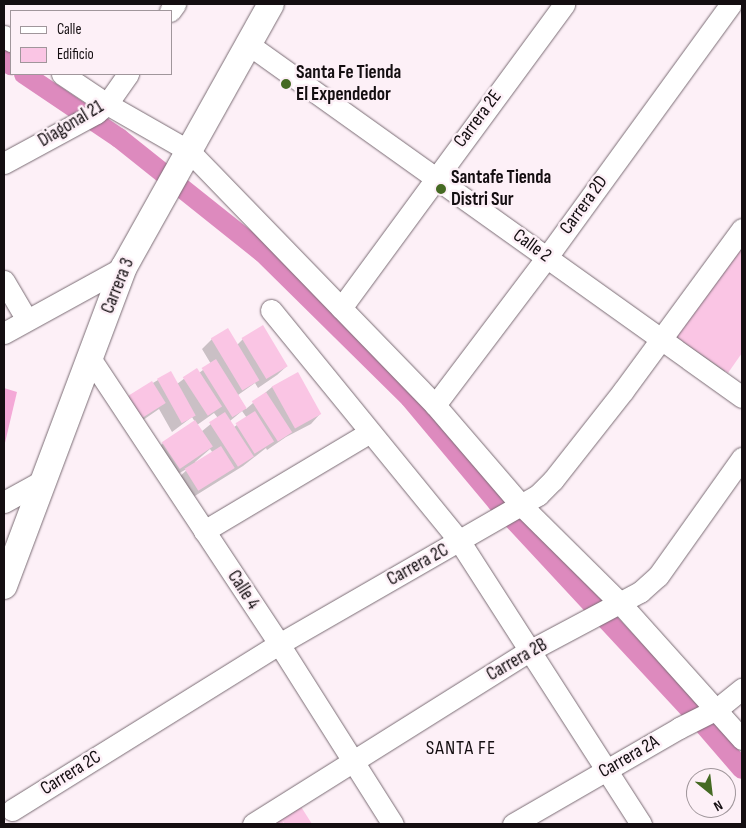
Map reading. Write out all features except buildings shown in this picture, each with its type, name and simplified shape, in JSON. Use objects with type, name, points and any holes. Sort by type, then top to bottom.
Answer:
[{"type":"street","name":"Carrera 3","points":[[4,586],[124,267],[271,4]]},
{"type":"street","name":"Carrera 2E","points":[[341,308],[435,177],[564,4]]},
{"type":"street","name":"Carrera 2D","points":[[435,405],[547,257],[731,4]]},
{"type":"street","name":"Calle 2","points":[[248,44],[742,397]]},
{"type":"street","points":[[63,75],[101,108],[186,157],[341,308],[435,405],[519,508],[616,606],[713,711],[742,738]]},
{"type":"street","name":"Diagonal 21","points":[[4,163],[101,108],[127,75]]},
{"type":"street","name":"Carrera 2C","points":[[12,812],[278,644],[460,542],[538,495],[553,480],[662,340],[742,229]]},
{"type":"street","points":[[4,333],[124,267]]},
{"type":"street","points":[[4,281],[27,320]]},
{"type":"street","points":[[271,310],[460,542],[641,824]]},
{"type":"street","name":"Calle 4","points":[[90,358],[278,644],[393,824]]},
{"type":"street","points":[[204,531],[370,432]]},
{"type":"street","name":"Carrera 2B","points":[[254,824],[352,760],[529,651],[584,624],[640,592],[658,576],[742,458]]},
{"type":"street","points":[[4,502],[42,481]]},
{"type":"street","name":"Carrera 2A","points":[[513,824],[679,728],[713,711],[742,689]]},
{"type":"shaded area","points":[[4,388],[17,392],[4,447]]},
{"type":"waterway","points":[[4,60],[10,64]]},
{"type":"waterway","points":[[25,75],[119,138],[263,253],[410,398],[497,502],[698,718],[742,769]]},
{"type":"place","name":"Santa Fe Tienda El Expendedor","points":[[286,84]]},
{"type":"place","name":"Santafe Tienda Distri Sur","points":[[441,189]]},
{"type":"district","name":"SANTA FE","points":[[461,748]]}]
